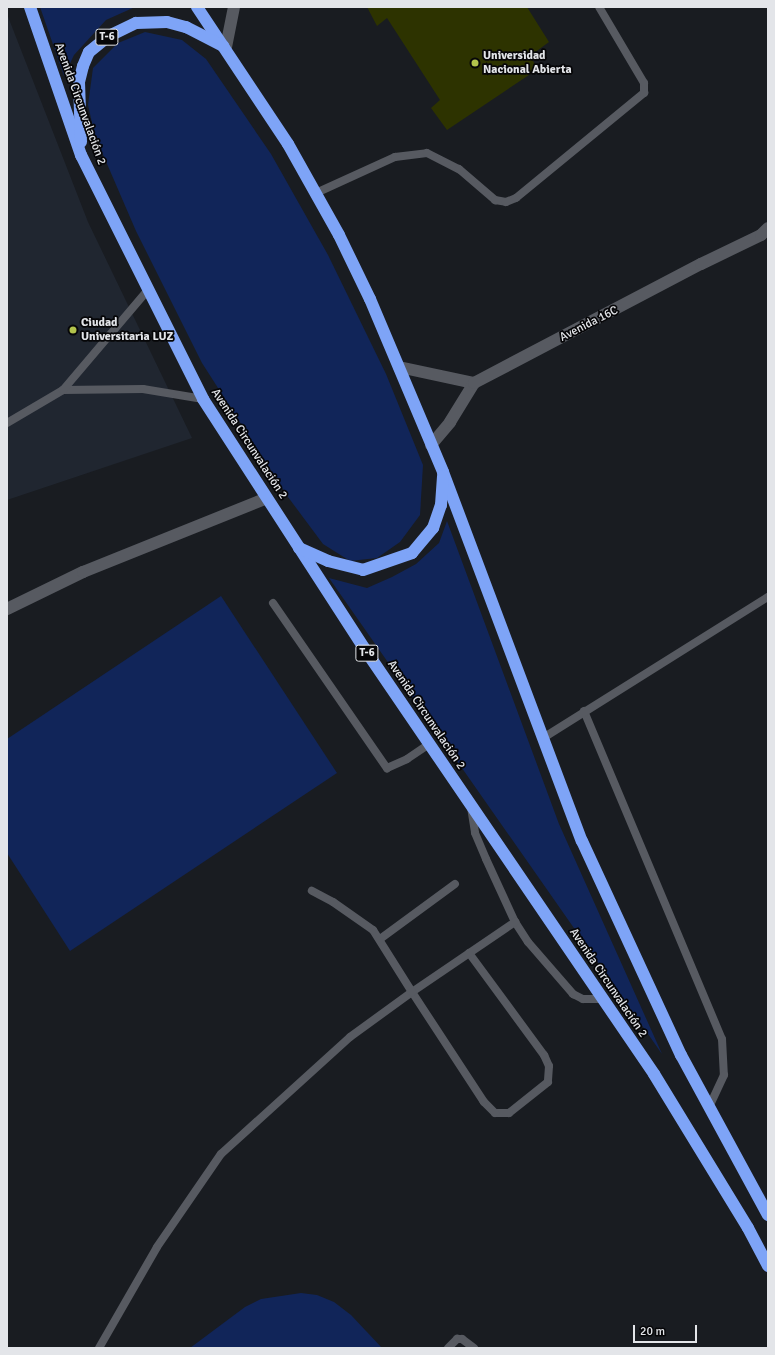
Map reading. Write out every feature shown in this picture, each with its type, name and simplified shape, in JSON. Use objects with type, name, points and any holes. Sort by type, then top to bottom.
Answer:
[{"type":"highway","name":"Avenida Circunvalación 2","points":[[30,7],[81,155],[147,291],[203,400],[429,744],[654,1074],[748,1228],[768,1266]]},
{"type":"highway","points":[[197,7],[226,47],[288,144],[339,235],[399,367],[443,472],[582,842],[681,1055],[768,1215]]},
{"type":"highway","name":"T-6","points":[[81,155],[79,82],[89,52],[97,44],[122,29],[151,21],[186,27],[226,47]]},
{"type":"highway","points":[[299,548],[334,564],[363,570],[412,553],[433,528],[441,505],[443,472]]},
{"type":"street","points":[[226,47],[234,7]]},
{"type":"street","name":"Avenida 16C","points":[[474,383],[701,264],[766,235]]},
{"type":"street","points":[[399,367],[474,383],[450,422],[432,445]]},
{"type":"street","points":[[7,609],[83,572],[267,498]]},
{"type":"lane","points":[[316,193],[395,157],[427,153],[459,169],[495,200],[506,202],[516,198],[644,93],[644,84],[599,7]]},
{"type":"lane","points":[[7,422],[63,390],[147,291]]},
{"type":"lane","points":[[63,390],[143,389],[203,400]]},
{"type":"lane","points":[[543,738],[768,597]]},
{"type":"lane","points":[[273,603],[387,768],[408,759],[429,744]]},
{"type":"lane","points":[[584,711],[722,1039],[724,1075],[709,1107]]},
{"type":"lane","points":[[470,805],[475,833],[515,922],[562,984],[583,999],[603,999]]},
{"type":"lane","points":[[380,939],[454,884]]},
{"type":"lane","points":[[312,891],[362,921],[380,939],[464,1074],[490,1109],[503,1115],[516,1110],[548,1082],[549,1066],[544,1055],[469,953]]},
{"type":"lane","points":[[99,1348],[157,1248],[221,1154],[350,1037],[412,992],[515,922]]},
{"type":"lane","points":[[448,1348],[457,1339],[462,1339],[474,1348]]},
{"type":"shaded area","points":[[40,7],[135,7],[106,20],[74,55],[64,76]]},
{"type":"shaded area","name":"Ciudad Universitaria LUZ","points":[[7,14],[88,222],[192,438],[7,500]]},
{"type":"shaded area","points":[[145,32],[182,40],[206,59],[271,154],[328,255],[386,374],[423,465],[420,515],[400,542],[377,558],[350,561],[323,544],[288,497],[202,363],[136,231],[95,136],[88,105],[93,68],[118,43]]},
{"type":"shaded area","points":[[447,521],[559,824],[662,1054],[329,578],[367,588],[392,577],[416,564],[439,543]]},
{"type":"shaded area","points":[[221,596],[337,773],[70,951],[7,853],[7,739]]},
{"type":"shaded area","points":[[301,1293],[317,1295],[334,1302],[351,1315],[382,1348],[190,1348],[245,1307],[261,1299]]},
{"type":"building","name":"Universidad Nacional Abierta","points":[[367,7],[527,7],[549,42],[530,56],[538,69],[447,130],[431,108],[440,100],[387,18],[377,26]]},
{"type":"place","name":"Universidad Nacional Abierta","points":[[475,63]]},
{"type":"place","name":"Ciudad Universitaria LUZ","points":[[73,330]]}]
